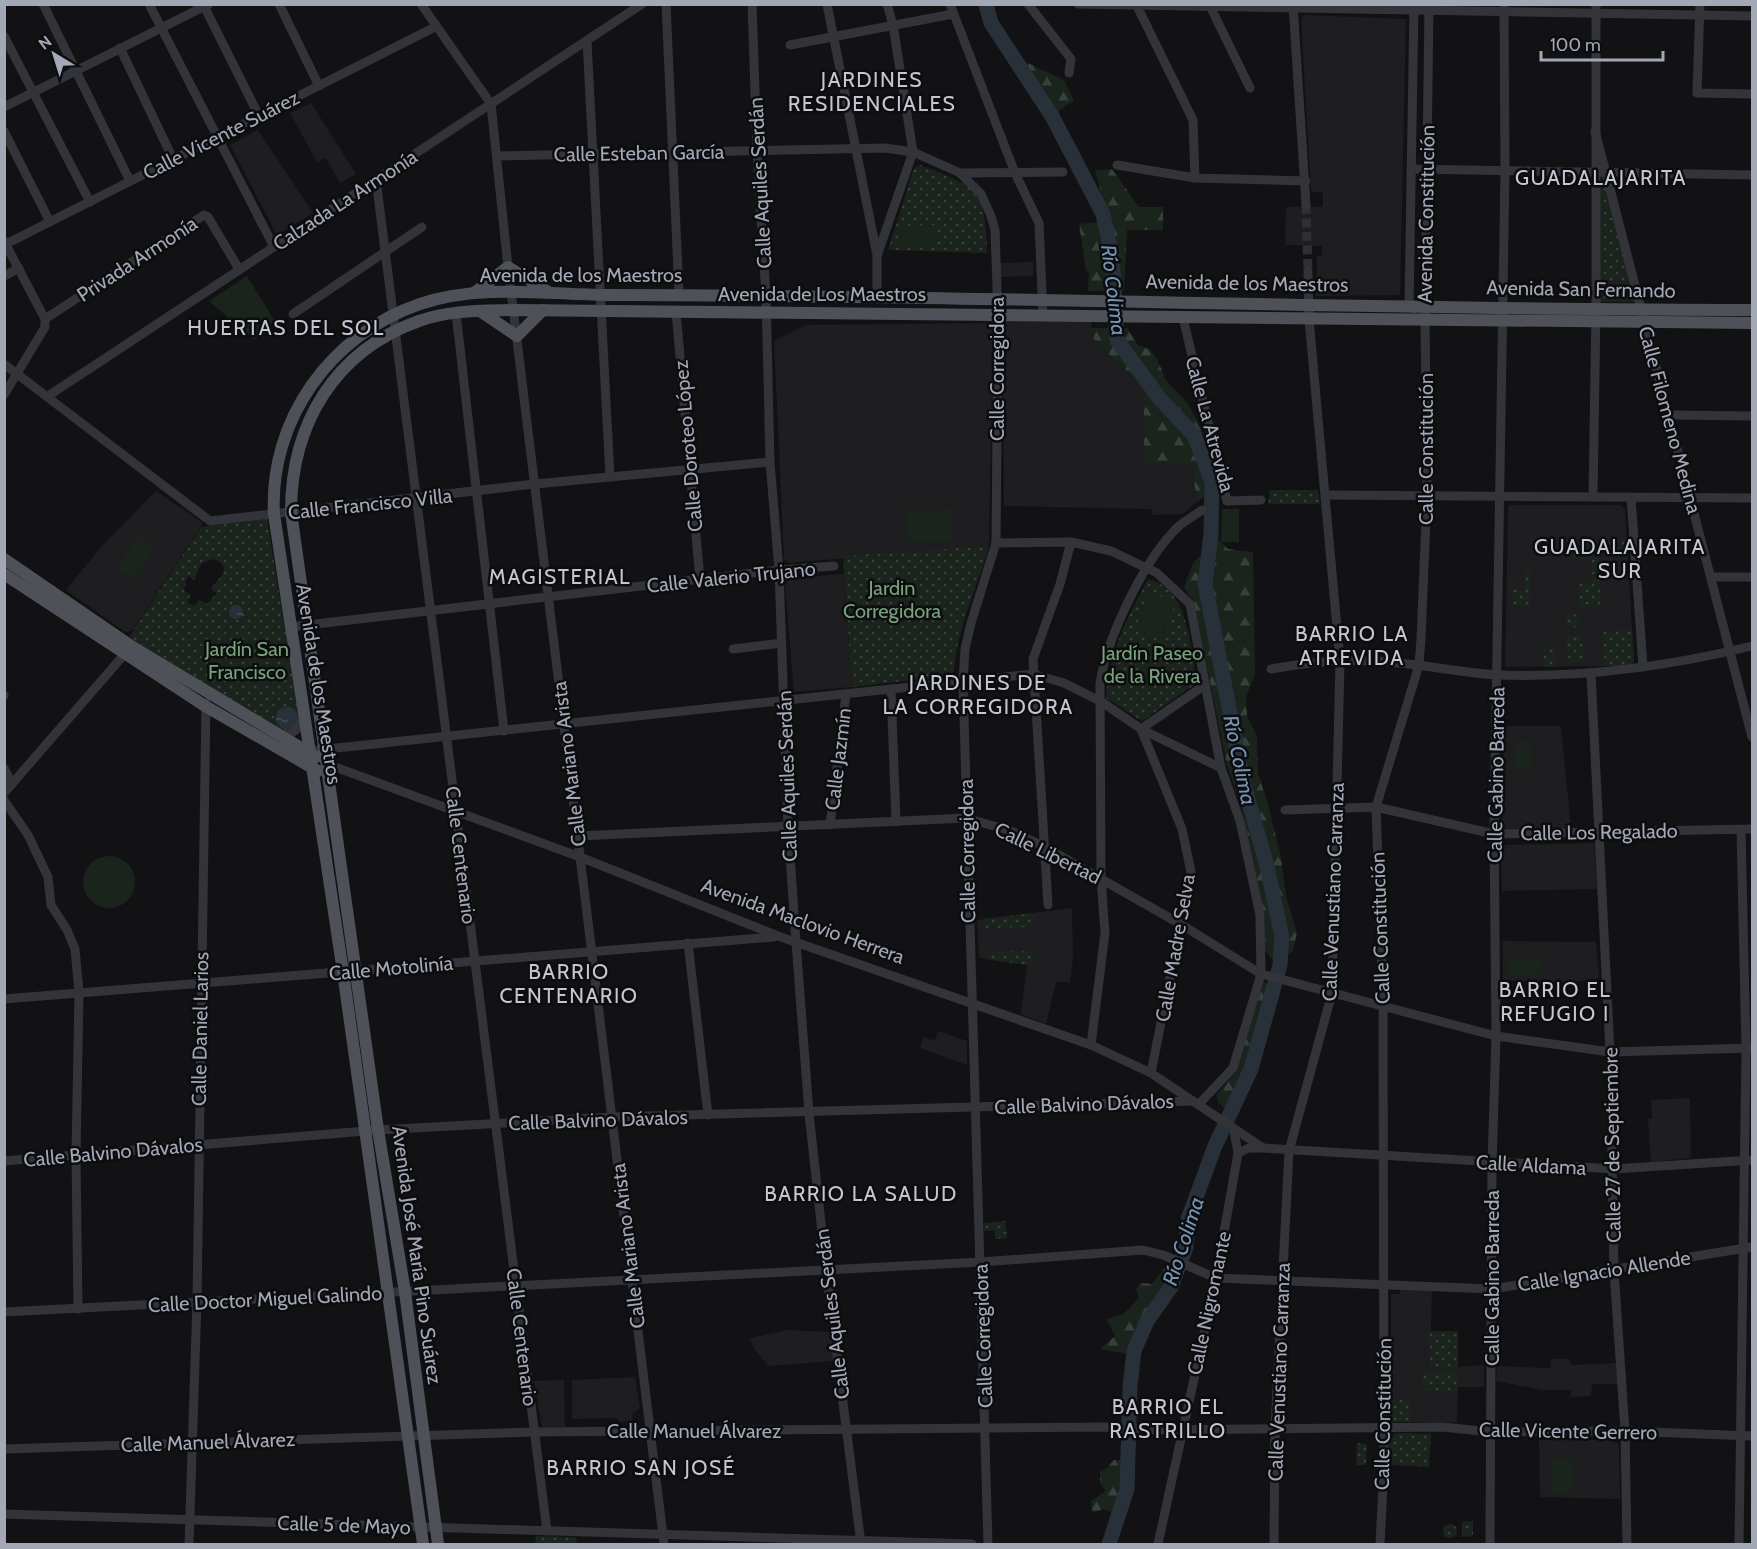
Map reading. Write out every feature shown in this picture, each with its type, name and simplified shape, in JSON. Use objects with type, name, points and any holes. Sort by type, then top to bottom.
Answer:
[{"type":"main road","points":[[474,293],[508,267],[548,291]]},
{"type":"main road","name":"Avenida de los Maestros","points":[[343,972],[274,514],[276,468],[284,437],[307,389],[323,370],[356,339],[393,316],[428,302],[474,293],[548,291],[600,295],[877,296],[1409,305]]},
{"type":"main road","name":"Avenida San Fernando","points":[[1409,305],[1425,312],[1643,316],[1752,323]]},
{"type":"main road","name":"Avenida de Los Maestros","points":[[307,625],[291,512],[295,459],[302,434],[317,404],[351,363],[396,332],[419,321],[456,312],[514,310],[1084,317]]},
{"type":"main road","points":[[480,311],[517,336],[543,310]]},
{"type":"main road","name":"Avenida San Fernando","points":[[1643,316],[1752,310]]},
{"type":"main road","name":"Avenida de los Maestros","points":[[1084,317],[1309,319],[1425,312]]},
{"type":"main road","points":[[4,559],[26,581],[128,650],[313,769],[328,769]]},
{"type":"main road","points":[[4,574],[26,581]]},
{"type":"main road","name":"Avenida de los Maestros","points":[[307,625],[357,971]]},
{"type":"main road","points":[[207,700],[311,753],[328,769]]},
{"type":"main road","name":"Avenida José María Pino Suárez","points":[[357,971],[378,1130],[405,1292],[438,1545]]},
{"type":"main road","name":"Avenida José María Pino Suárez","points":[[343,972],[423,1545]]},
{"type":"street","points":[[43,4],[130,181]]},
{"type":"street","points":[[149,4],[274,247]]},
{"type":"street","points":[[279,4],[319,86]]},
{"type":"street","name":"Calle Mariano Arista","points":[[421,4],[491,104],[508,267],[663,1540]]},
{"type":"street","name":"Calzada La Armonía","points":[[48,396],[642,4]]},
{"type":"street","points":[[666,4],[679,294]]},
{"type":"street","name":"Calle Aquiles Serdán","points":[[752,4],[757,150],[767,313],[770,462],[782,643],[788,827],[796,942],[809,1113],[826,1269],[861,1543]]},
{"type":"street","points":[[827,4],[878,255],[877,296]]},
{"type":"street","points":[[878,255],[913,152],[893,25],[887,4]]},
{"type":"street","points":[[1028,4],[1071,59],[1069,73]]},
{"type":"street","points":[[1078,4],[1596,9],[1752,16]]},
{"type":"street","points":[[1700,4],[1697,93],[1752,94]]},
{"type":"street","points":[[4,107],[206,5],[259,116]]},
{"type":"street","points":[[1136,5],[1192,120],[1195,178]]},
{"type":"street","points":[[1210,6],[1250,88]]},
{"type":"street","points":[[1294,6],[1306,205]]},
{"type":"street","name":"Avenida Constitución","points":[[1409,305],[1414,7]]},
{"type":"street","name":"Avenida Constitución","points":[[1425,312],[1429,8]]},
{"type":"street","name":"Calle Gabino Barreda","points":[[1490,1545],[1492,1164],[1496,1036],[1494,834],[1505,171],[1504,8]]},
{"type":"street","points":[[790,45],[893,25],[952,9],[1015,172],[1039,223],[1043,316]]},
{"type":"street","points":[[1593,497],[1596,315],[1596,9]]},
{"type":"street","name":"Calle Vicente Suárez","points":[[5,242],[90,202],[435,27]]},
{"type":"street","points":[[4,36],[90,202]]},
{"type":"street","points":[[587,41],[610,477]]},
{"type":"street","points":[[120,48],[173,159]]},
{"type":"street","points":[[4,131],[50,222]]},
{"type":"street","points":[[1595,131],[1606,172]]},
{"type":"street","name":"Calle Esteban García","points":[[498,156],[885,148],[913,152],[960,172],[1063,172]]},
{"type":"street","points":[[1117,165],[1195,178],[1306,182]]},
{"type":"street","points":[[1412,169],[1752,175]]},
{"type":"street","name":"Calle Corregidora","points":[[960,172],[981,194],[991,216],[994,230],[998,315],[996,543],[969,632],[963,682],[988,1545]]},
{"type":"street","name":"Calle Filomeno Medina","points":[[1606,172],[1752,737]]},
{"type":"street","name":"Calle Centenario","points":[[376,179],[547,1531]]},
{"type":"street","name":"Privada Armonía","points":[[45,319],[204,215],[208,217],[239,269]]},
{"type":"street","points":[[293,314],[422,227]]},
{"type":"street","points":[[4,395],[45,327],[45,319],[5,242]]},
{"type":"street","points":[[4,276],[19,268]]},
{"type":"street","name":"Calle Venustiano Carranza","points":[[1274,1545],[1275,1428],[1289,1151],[1332,993],[1337,808],[1340,661],[1327,495],[1309,319],[1308,271]]},
{"type":"street","points":[[456,312],[479,493],[504,730]]},
{"type":"street","name":"Calle Doroteo López","points":[[676,312],[700,580]]},
{"type":"street","name":"Calle Constitución","points":[[1380,1545],[1384,1427],[1383,1004],[1376,807],[1419,665],[1427,496],[1425,312]]},
{"type":"street","name":"Calle La Atrevida","points":[[1183,318],[1227,501],[1261,500]]},
{"type":"street","name":"Calle Francisco Villa","points":[[4,364],[210,521],[479,493],[535,484],[770,462]]},
{"type":"street","points":[[1669,415],[1752,416]]},
{"type":"street","points":[[1327,495],[1752,498]]},
{"type":"street","points":[[1631,497],[1643,667]]},
{"type":"street","points":[[1091,1045],[1105,933],[1101,878],[1103,664],[1146,567],[1173,530],[1202,510]]},
{"type":"street","points":[[1048,905],[1033,674],[1034,659],[1060,584],[1071,542]]},
{"type":"street","points":[[996,543],[1071,542],[1111,551],[1157,573],[1190,604],[1221,768],[1240,821],[1260,915],[1261,974],[1233,1068],[1199,1105]]},
{"type":"street","name":"Calle Valerio Trujano","points":[[290,627],[778,570],[834,566]]},
{"type":"street","points":[[1711,577],[1752,577]]},
{"type":"street","points":[[733,649],[782,643]]},
{"type":"street","points":[[1270,669],[1312,662],[1340,661],[1387,662],[1498,675],[1591,674],[1643,667],[1752,646]]},
{"type":"street","points":[[4,793],[128,650]]},
{"type":"street","points":[[311,753],[326,749],[1033,674],[1064,683],[1102,702],[1141,729],[1221,768]]},
{"type":"street","name":"Calle 27 de Septiembre","points":[[1591,674],[1601,832],[1614,1169],[1614,1269],[1624,1431],[1627,1545]]},
{"type":"street","points":[[1141,729],[1205,685]]},
{"type":"street","points":[[891,689],[896,822]]},
{"type":"street","name":"Calle Jazmín","points":[[830,825],[846,694]]},
{"type":"street","name":"Calle Daniel Larios","points":[[189,1545],[197,1301],[207,700]]},
{"type":"street","points":[[278,735],[292,734],[298,729],[305,716]]},
{"type":"street","name":"Calle Madre Selva","points":[[1141,729],[1182,829],[1191,872],[1151,1073]]},
{"type":"street","points":[[4,768],[12,784]]},
{"type":"street","name":"Avenida Maclovio Herrera","points":[[328,769],[345,772],[580,857],[778,936],[1091,1045],[1151,1073],[1234,1131],[1263,1148]]},
{"type":"street","points":[[4,800],[27,835],[48,878],[51,904],[75,949],[80,992],[76,1155],[78,1309]]},
{"type":"street","name":"Calle Los Regalado","points":[[1285,810],[1376,807],[1494,834],[1752,829]]},
{"type":"street","name":"Calle Libertad","points":[[578,836],[966,819],[1011,831],[1043,846],[1182,925],[1261,974],[1383,1004],[1496,1036],[1610,1052],[1749,1048]]},
{"type":"street","points":[[1739,1545],[1747,1436],[1749,1248],[1749,1048],[1741,830]]},
{"type":"street","name":"Calle Motolinía","points":[[4,999],[778,936]]},
{"type":"street","points":[[688,943],[708,1115]]},
{"type":"street","name":"Calle Balvino Dávalos","points":[[4,1161],[378,1130],[612,1117],[1199,1105]]},
{"type":"street","name":"Calle Nigromante","points":[[1158,1545],[1216,1278],[1238,1153],[1234,1131]]},
{"type":"street","points":[[1238,1153],[1249,1148],[1263,1148]]},
{"type":"street","name":"Calle Aldama","points":[[1263,1148],[1492,1164],[1614,1169],[1749,1161]]},
{"type":"street","name":"Calle Ignacio Allende","points":[[1383,1285],[1492,1289],[1749,1248]]},
{"type":"street","name":"Calle Doctor Miguel Galindo","points":[[4,1312],[388,1293],[631,1278],[981,1262],[1143,1250],[1163,1255],[1216,1278],[1383,1285]]},
{"type":"street","name":"Calle Vicente Gerrero","points":[[1384,1427],[1443,1427],[1490,1432],[1624,1431],[1747,1436]]},
{"type":"street","name":"Calle Manuel Álvarez","points":[[4,1449],[534,1432],[1384,1427]]},
{"type":"street","name":"Calle 5 de Mayo","points":[[4,1514],[547,1531],[663,1540],[972,1545]]},
{"type":"shaded area","points":[[1304,15],[1406,19],[1400,295],[1316,296],[1317,256],[1322,256],[1322,246],[1285,245],[1286,207],[1323,207],[1323,193],[1311,191],[1301,18]]},
{"type":"shaded area","points":[[311,103],[356,174],[340,183],[326,158],[317,162],[290,113]]},
{"type":"shaded area","points":[[258,130],[313,213],[277,235],[230,145]]},
{"type":"shaded area","points":[[1033,262],[1033,276],[999,277],[999,263]]},
{"type":"shaded area","points":[[1002,321],[1091,322],[1094,340],[1144,387],[1144,464],[1186,462],[1192,467],[1197,502],[1183,514],[1152,515],[1151,509],[1004,506]]},
{"type":"shaded area","points":[[993,323],[989,546],[789,563],[784,558],[774,341],[806,325]]},
{"type":"shaded area","points":[[156,491],[203,523],[132,631],[125,632],[66,590],[101,547]]},
{"type":"shaded area","points":[[1510,505],[1620,505],[1625,509],[1634,662],[1630,666],[1505,667],[1508,508]]},
{"type":"shaded area","points":[[844,574],[852,687],[794,692],[785,585],[789,578]]},
{"type":"shaded area","points":[[1504,726],[1561,726],[1571,828],[1507,829],[1502,824]]},
{"type":"shaded area","points":[[1594,843],[1597,889],[1502,891],[1501,849],[1505,845]]},
{"type":"shaded area","points":[[1072,908],[1073,959],[1070,982],[1056,982],[1046,1024],[1021,1014],[1027,965],[979,958],[977,920]]},
{"type":"shaded area","points":[[1503,941],[1596,942],[1599,978],[1568,983],[1503,980]]},
{"type":"shaded area","points":[[938,1031],[967,1041],[967,1065],[920,1048],[924,1037],[935,1041]]},
{"type":"shaded area","points":[[1690,1098],[1691,1158],[1651,1162],[1648,1119],[1652,1118],[1651,1100]]},
{"type":"shaded area","points":[[1400,1288],[1432,1288],[1431,1331],[1458,1331],[1458,1367],[1484,1365],[1484,1387],[1458,1387],[1457,1422],[1410,1422],[1409,1399],[1391,1399],[1391,1294],[1400,1294]]},
{"type":"shaded area","points":[[787,1330],[830,1332],[833,1361],[769,1366],[754,1349],[750,1338]]},
{"type":"shaded area","points":[[1551,1359],[1570,1359],[1571,1365],[1618,1363],[1619,1384],[1592,1384],[1591,1396],[1571,1397],[1571,1390],[1543,1390],[1496,1381],[1497,1366],[1550,1368]]},
{"type":"shaded area","points":[[635,1377],[640,1408],[633,1413],[632,1422],[618,1421],[617,1418],[572,1419],[572,1380]]},
{"type":"shaded area","points":[[564,1380],[565,1427],[542,1428],[534,1381]]},
{"type":"shaded area","points":[[1539,1440],[1615,1440],[1619,1445],[1620,1499],[1540,1497]]},
{"type":"green space","points":[[1028,63],[1064,80],[1074,100],[1049,118],[1044,117],[1013,69]]},
{"type":"green space","points":[[920,165],[966,185],[974,193],[984,216],[987,253],[888,250],[914,168]]},
{"type":"green space","points":[[1112,169],[1139,207],[1163,207],[1163,230],[1127,230],[1124,291],[1088,291],[1089,273],[1086,270],[1079,224],[1108,221],[1095,170]]},
{"type":"green space","points":[[1598,180],[1604,180],[1638,302],[1600,302]]},
{"type":"green space","points":[[936,225],[936,246],[900,246],[900,226]]},
{"type":"green space","points":[[247,276],[274,320],[254,340],[209,301]]},
{"type":"green space","points":[[1092,328],[1127,328],[1138,345],[1149,349],[1157,359],[1166,380],[1188,404],[1201,428],[1217,487],[1197,502],[1192,467],[1186,463],[1144,464],[1144,387],[1094,340]]},
{"type":"green space","points":[[1270,490],[1318,490],[1320,504],[1268,504]]},
{"type":"green space","points":[[953,509],[954,541],[907,542],[906,510]]},
{"type":"green space","points":[[1222,509],[1239,509],[1239,542],[1221,542]]},
{"type":"green space","name":"Jardín San Francisco","points":[[267,519],[300,721],[285,733],[129,637],[201,527]],"holes":[[[213,559],[223,566],[223,574],[211,589],[217,593],[207,604],[199,599],[195,606],[187,602],[191,595],[183,590],[188,576],[194,580],[201,564]]]},
{"type":"green space","points":[[139,536],[155,547],[132,579],[116,568]]},
{"type":"green space","points":[[1216,537],[1228,549],[1253,552],[1255,674],[1246,697],[1247,716],[1257,737],[1258,773],[1281,857],[1286,897],[1297,933],[1293,951],[1275,962],[1265,951],[1265,919],[1244,816],[1227,765],[1193,600],[1184,588],[1192,565]]},
{"type":"green space","points":[[1626,538],[1627,549],[1597,551],[1601,607],[1580,608],[1579,583],[1593,582],[1591,559],[1572,560],[1571,543]]},
{"type":"green space","name":"Jardin Corregidora","points":[[989,546],[963,624],[954,671],[948,676],[852,687],[843,556]]},
{"type":"green space","points":[[1531,569],[1530,606],[1512,605],[1512,589],[1525,591],[1524,570]]},
{"type":"green space","name":"Jardín Paseo de la Rivera","points":[[1148,579],[1162,585],[1180,607],[1186,622],[1197,683],[1142,721],[1106,698],[1115,650],[1132,609]]},
{"type":"green space","points":[[1148,593],[1176,601],[1164,638],[1136,630]]},
{"type":"green space","points":[[1569,614],[1575,614],[1579,621],[1575,628],[1569,628],[1565,624],[1565,618]]},
{"type":"green space","points":[[1632,629],[1634,662],[1630,666],[1605,666],[1602,631]]},
{"type":"green space","points":[[1582,636],[1584,662],[1569,662],[1566,637]]},
{"type":"green space","points":[[1544,647],[1555,647],[1556,667],[1543,667]]},
{"type":"green space","points":[[1532,739],[1532,769],[1515,770],[1515,740]]},
{"type":"green space","points":[[109,856],[119,858],[127,864],[133,872],[135,882],[133,892],[127,900],[119,906],[109,908],[99,906],[91,900],[85,892],[83,882],[85,872],[91,864],[99,858]]},
{"type":"green space","points":[[1033,913],[1034,927],[984,928],[984,919]]},
{"type":"green space","points":[[1034,951],[1034,958],[1027,965],[986,959],[987,952]]},
{"type":"green space","points":[[1541,957],[1541,974],[1508,975],[1508,958]]},
{"type":"green space","points":[[1263,982],[1272,984],[1262,1012],[1255,1046],[1250,1062],[1242,1073],[1238,1093],[1226,1110],[1218,1102],[1216,1095],[1236,1072]]},
{"type":"green space","points":[[1005,1221],[1007,1238],[995,1239],[995,1230],[984,1231],[984,1223]]},
{"type":"green space","points":[[1168,1264],[1175,1267],[1170,1278],[1126,1354],[1100,1349],[1115,1336],[1106,1319],[1124,1314],[1139,1298],[1136,1290],[1140,1283],[1152,1284]]},
{"type":"green space","points":[[1427,1331],[1458,1331],[1458,1367],[1430,1367],[1430,1343],[1427,1343]]},
{"type":"green space","points":[[1422,1372],[1458,1372],[1457,1391],[1426,1391],[1426,1386],[1422,1386]]},
{"type":"green space","points":[[1391,1399],[1410,1399],[1410,1422],[1390,1422]]},
{"type":"green space","points":[[1396,1433],[1431,1434],[1429,1467],[1388,1465],[1389,1438]]},
{"type":"green space","points":[[1357,1443],[1367,1444],[1366,1465],[1356,1465]]},
{"type":"green space","points":[[1551,1459],[1573,1459],[1573,1493],[1551,1493]]},
{"type":"green space","points":[[1114,1460],[1123,1460],[1124,1488],[1113,1513],[1104,1509],[1092,1513],[1091,1501],[1106,1491],[1100,1483],[1100,1471],[1107,1468]]},
{"type":"green space","points":[[1473,1521],[1473,1536],[1462,1537],[1462,1522]]},
{"type":"green space","points":[[1450,1524],[1455,1526],[1457,1531],[1455,1536],[1450,1538],[1445,1536],[1443,1531],[1445,1526]]},
{"type":"green space","points":[[536,1536],[576,1537],[577,1544],[535,1544]]},
{"type":"water","points":[[236,605],[241,607],[243,612],[241,617],[236,619],[231,617],[229,612],[231,607]]},
{"type":"water","points":[[287,707],[295,710],[298,718],[295,726],[287,729],[279,726],[276,718],[279,710]]},
{"type":"waterway","name":"Río Colima","points":[[986,4],[991,23],[1052,116],[1103,214],[1112,255],[1117,340],[1160,399],[1194,435],[1212,482],[1211,534],[1205,584],[1244,785],[1267,866],[1282,937],[1280,965],[1251,1069],[1215,1146],[1188,1219],[1186,1247],[1171,1287],[1147,1321],[1134,1351],[1130,1387],[1127,1489],[1109,1544]]},
{"type":"tunnel","points":[[1306,205],[1308,271]]},
{"type":"district","name":"JARDINES RESIDENCIALES","points":[[872,91]]},
{"type":"district","name":"GUADALAJARITA","points":[[1601,177]]},
{"type":"district","name":"HUERTAS DEL SOL","points":[[286,327]]},
{"type":"district","name":"GUADALAJARITA SUR","points":[[1620,558]]},
{"type":"district","name":"MAGISTERIAL","points":[[560,576]]},
{"type":"district","name":"BARRIO LA ATREVIDA","points":[[1352,645]]},
{"type":"district","name":"JARDINES DE LA CORREGIDORA","points":[[978,694]]},
{"type":"district","name":"BARRIO CENTENARIO","points":[[569,983]]},
{"type":"district","name":"BARRIO EL REFUGIO I","points":[[1555,1001]]},
{"type":"district","name":"BARRIO LA SALUD","points":[[861,1193]]},
{"type":"district","name":"BARRIO EL RASTRILLO","points":[[1168,1418]]},
{"type":"district","name":"BARRIO SAN JOSÉ","points":[[641,1467]]}]
